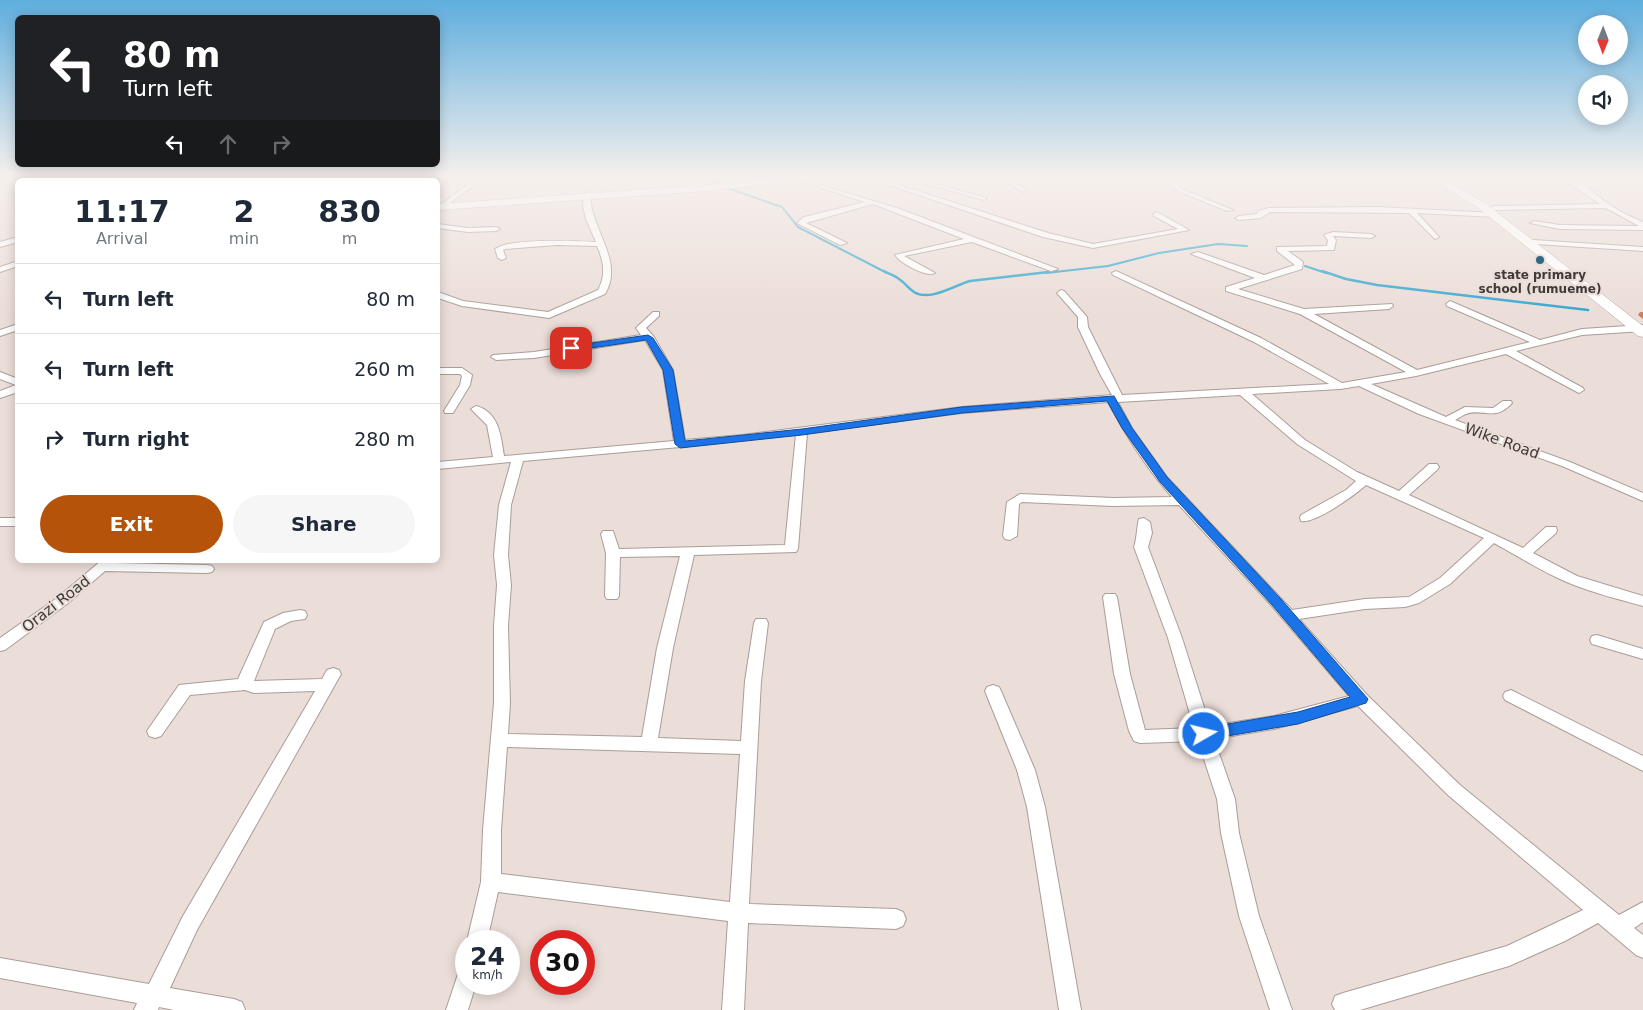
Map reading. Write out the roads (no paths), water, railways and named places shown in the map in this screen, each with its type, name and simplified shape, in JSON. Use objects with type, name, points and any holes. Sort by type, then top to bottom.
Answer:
[{"type":"main road","points":[[1508,223],[1641,329]]},
{"type":"main road","points":[[1510,223],[1536,242],[1641,329]]},
{"type":"street","points":[[440,296],[462,303],[553,315],[602,292],[608,266],[590,223]]},
{"type":"street","points":[[803,223],[843,244]]},
{"type":"street","points":[[932,223],[1054,269]]},
{"type":"street","points":[[1012,223],[1093,246],[1185,230],[1173,223]]},
{"type":"street","points":[[1422,223],[1435,237]]},
{"type":"street","points":[[1535,223],[1560,226],[1643,226]]},
{"type":"street","points":[[440,226],[468,230],[496,229]]},
{"type":"street","points":[[1371,236],[1333,234],[1328,235],[1332,240],[1331,248],[1280,249],[1300,264],[1299,267],[1229,289],[1303,312],[1416,373]]},
{"type":"street","points":[[931,273],[902,260],[899,255],[974,238]]},
{"type":"street","points":[[0,245],[15,240]]},
{"type":"street","points":[[1536,242],[1643,249]]},
{"type":"street","points":[[502,258],[499,249],[505,247],[557,243],[600,244]]},
{"type":"street","points":[[1195,254],[1262,278]]},
{"type":"street","points":[[0,270],[15,264]]},
{"type":"street","points":[[1116,273],[1286,353],[1340,386]]},
{"type":"street","points":[[1061,293],[1082,318],[1083,327],[1115,398],[1144,453],[1182,501],[1288,616],[1361,699],[1454,790],[1643,948]]},
{"type":"street","points":[[1450,304],[1540,343]]},
{"type":"street","points":[[1303,312],[1389,306]]},
{"type":"street","points":[[656,314],[641,328],[668,370],[680,444]]},
{"type":"street","points":[[0,333],[15,328]]},
{"type":"street","points":[[440,465],[802,432],[962,410],[1115,398],[1340,386],[1416,373],[1582,332],[1641,329]]},
{"type":"street","points":[[496,357],[534,355],[648,338]]},
{"type":"street","points":[[1509,351],[1579,390]]},
{"type":"street","points":[[440,371],[462,371],[467,375],[465,384],[449,411]]},
{"type":"street","points":[[0,375],[15,382]]},
{"type":"street","name":"Wike Road","points":[[1361,383],[1446,420],[1566,464],[1643,497]]},
{"type":"street","points":[[0,395],[15,389]]},
{"type":"street","points":[[1243,392],[1301,442],[1322,457],[1364,480],[1492,537],[1523,555],[1586,584],[1643,601]]},
{"type":"street","points":[[1446,420],[1465,410],[1495,412],[1507,403]]},
{"type":"street","points":[[476,409],[490,420],[499,459]]},
{"type":"street","points":[[613,553],[791,549],[802,432]]},
{"type":"street","points":[[480,930],[491,882],[492,830],[500,740],[502,703],[501,626],[504,585],[501,555],[503,527],[506,505],[518,457]]},
{"type":"street","points":[[1401,496],[1414,482],[1433,468]]},
{"type":"street","points":[[1306,518],[1350,493],[1364,480]]},
{"type":"street","points":[[1010,536],[1013,502],[1020,498],[1113,502],[1182,501]]},
{"type":"street","points":[[0,522],[15,522]]},
{"type":"street","points":[[1144,522],[1145,533],[1141,547],[1175,638],[1226,799],[1230,833],[1249,916],[1281,1010]]},
{"type":"street","points":[[1523,555],[1551,530]]},
{"type":"street","points":[[608,534],[613,553],[612,596]]},
{"type":"street","points":[[1288,616],[1414,600],[1435,588],[1475,555],[1492,537]]},
{"type":"street","points":[[649,744],[665,648],[688,552]]},
{"type":"street","points":[[106,564],[207,569]]},
{"type":"street","name":"Orazi Road","points":[[0,646],[62,601],[106,564]]},
{"type":"street","points":[[1110,597],[1122,674],[1140,736],[1204,734],[1298,718],[1361,699]]},
{"type":"street","points":[[246,684],[246,677],[269,626],[300,615]]},
{"type":"street","points":[[733,1010],[753,681],[761,623]]},
{"type":"street","points":[[1597,640],[1643,654]]},
{"type":"street","points":[[150,1003],[190,923],[330,679],[254,687],[246,684],[185,689],[155,731]]},
{"type":"street","points":[[993,690],[1026,770],[1036,807],[1070,1010]]},
{"type":"street","points":[[1511,696],[1643,764]]},
{"type":"street","points":[[500,740],[750,748]]},
{"type":"street","points":[[491,882],[740,913],[896,919]]},
{"type":"street","points":[[1618,927],[1643,911]]},
{"type":"street","points":[[1343,1004],[1509,956],[1558,934],[1599,912]]},
{"type":"street","points":[[0,968],[150,1003],[234,1010]]},
{"type":"street","points":[[457,1010],[462,995]]},
{"type":"waterway","points":[[795,223],[798,227],[887,273]]},
{"type":"waterway","points":[[1046,273],[1108,266],[1159,253],[1218,244],[1247,246]]},
{"type":"waterway","points":[[1305,266],[1326,273]]},
{"type":"waterway","points":[[884,271],[901,280],[920,295],[935,294],[970,281],[1057,271]]},
{"type":"waterway","points":[[1322,271],[1346,279],[1377,285],[1588,310]]},
{"type":"place","name":"state primary school (rumueme)","points":[[1540,260]]}]
